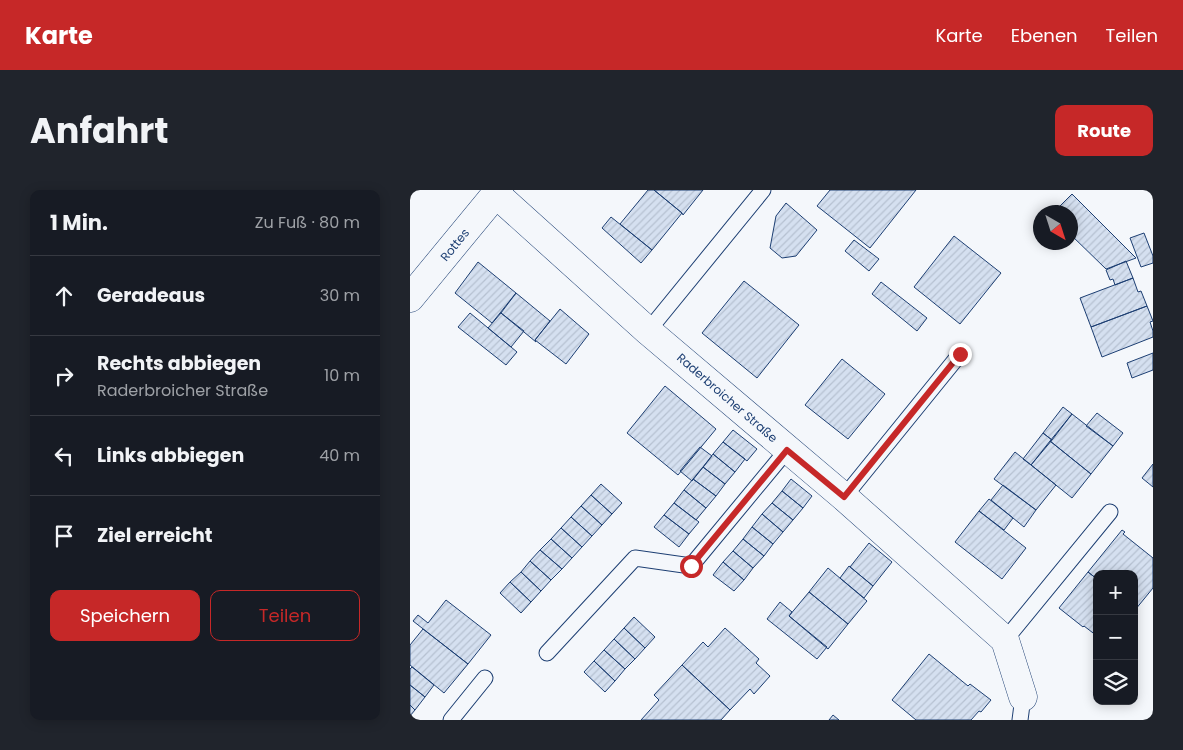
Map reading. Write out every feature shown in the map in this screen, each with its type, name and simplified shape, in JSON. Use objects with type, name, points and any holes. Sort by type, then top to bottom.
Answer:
[{"type":"street","name":"Raderbroicher Straße","points":[[497,192],[648,331],[844,497],[1005,640]]},
{"type":"street","name":"Rottes","points":[[410,298],[497,192]]},
{"type":"street","points":[[1005,640],[1022,709]]},
{"type":"lane","points":[[648,331],[763,190]]},
{"type":"lane","points":[[844,497],[960,354]]},
{"type":"lane","points":[[547,654],[635,558],[691,566],[787,450]]},
{"type":"lane","points":[[1005,640],[1110,512]]},
{"type":"lane","points":[[451,720],[486,678]]},
{"type":"building","points":[[648,190],[654,190],[682,213],[652,250],[620,224]]},
{"type":"building","points":[[654,190],[703,190],[683,215]]},
{"type":"building","points":[[830,190],[916,190],[870,248],[817,206]]},
{"type":"building","points":[[1072,194],[1136,258],[1106,269],[1078,242],[1078,205],[1061,205]]},
{"type":"building","points":[[786,203],[817,230],[796,256],[782,258],[770,248],[776,216]]},
{"type":"building","points":[[611,217],[652,250],[641,263],[602,228]]},
{"type":"building","points":[[1144,233],[1153,256],[1153,263],[1141,267],[1130,238]]},
{"type":"building","points":[[954,236],[1001,273],[960,324],[914,287]]},
{"type":"building","points":[[854,240],[879,259],[869,271],[845,251]]},
{"type":"building","points":[[1126,261],[1133,278],[1115,285],[1113,279],[1110,280],[1106,270]]},
{"type":"building","points":[[478,262],[516,293],[492,323],[455,293]]},
{"type":"building","points":[[1133,278],[1138,292],[1141,291],[1147,306],[1091,327],[1080,298]]},
{"type":"building","points":[[744,281],[799,325],[757,378],[702,333]]},
{"type":"building","points":[[881,282],[927,318],[917,331],[872,294]]},
{"type":"building","points":[[516,293],[550,321],[535,340],[536,342],[501,313]]},
{"type":"building","points":[[1147,306],[1153,321],[1150,322],[1153,337],[1102,357],[1091,327]]},
{"type":"building","points":[[560,309],[589,334],[566,364],[535,340]]},
{"type":"building","points":[[470,313],[517,352],[506,365],[458,327]]},
{"type":"building","points":[[501,313],[524,331],[511,347],[488,328]]},
{"type":"building","points":[[1153,353],[1153,370],[1132,378],[1127,363]]},
{"type":"building","points":[[842,359],[885,394],[848,439],[805,405]]},
{"type":"building","points":[[665,386],[716,429],[678,475],[627,433]]},
{"type":"building","points":[[1063,407],[1072,414],[1052,440],[1043,433]]},
{"type":"building","points":[[1097,413],[1123,433],[1113,446],[1086,426]]},
{"type":"building","points":[[1072,414],[1113,446],[1091,474],[1050,441]]},
{"type":"building","points":[[733,430],[757,449],[747,461],[723,442]]},
{"type":"building","points":[[1043,433],[1052,440],[1031,465],[1023,459]]},
{"type":"building","points":[[1050,441],[1091,474],[1072,498],[1031,465]]},
{"type":"building","points":[[723,442],[745,459],[735,472],[713,454]]},
{"type":"building","points":[[700,447],[712,456],[692,481],[680,471]]},
{"type":"building","points":[[1015,452],[1056,485],[1036,510],[994,479]]},
{"type":"building","points":[[713,454],[735,472],[725,484],[703,467]]},
{"type":"building","points":[[1153,464],[1153,487],[1142,478]]},
{"type":"building","points":[[703,467],[725,484],[716,496],[693,479]]},
{"type":"building","points":[[693,479],[716,496],[706,508],[684,490]]},
{"type":"building","points":[[791,479],[812,496],[803,508],[782,491]]},
{"type":"building","points":[[601,484],[622,503],[612,514],[591,495]]},
{"type":"building","points":[[1003,485],[1036,510],[1024,527],[991,500]]},
{"type":"building","points":[[684,490],[706,508],[696,520],[674,503]]},
{"type":"building","points":[[782,491],[803,508],[793,520],[772,503]]},
{"type":"building","points":[[591,495],[612,514],[602,525],[581,506]]},
{"type":"building","points":[[989,499],[1013,518],[1004,530],[979,511]]},
{"type":"building","points":[[674,503],[699,522],[689,534],[664,515]]},
{"type":"building","points":[[772,503],[793,520],[783,532],[762,514]]},
{"type":"building","points":[[581,506],[602,525],[592,536],[571,517]]},
{"type":"building","points":[[979,511],[1026,548],[1002,579],[955,542]]},
{"type":"building","points":[[762,514],[783,532],[773,544],[752,527]]},
{"type":"building","points":[[664,515],[689,534],[679,547],[654,527]]},
{"type":"building","points":[[571,517],[592,536],[582,547],[561,528]]},
{"type":"building","points":[[752,527],[773,544],[764,556],[743,539]]},
{"type":"building","points":[[561,528],[582,547],[572,558],[551,539]]},
{"type":"building","points":[[1122,530],[1125,532],[1123,534],[1153,558],[1153,588],[1138,606],[1138,570],[1093,570],[1093,576],[1088,572]]},
{"type":"building","points":[[551,539],[572,558],[562,569],[540,550]]},
{"type":"building","points":[[743,539],[764,556],[753,568],[733,551]]},
{"type":"building","points":[[869,543],[892,562],[873,586],[850,567]]},
{"type":"building","points":[[540,550],[562,569],[551,580],[530,561]]},
{"type":"building","points":[[733,551],[753,568],[744,580],[723,562]]},
{"type":"building","points":[[530,561],[551,580],[541,591],[521,572]]},
{"type":"building","points":[[723,562],[744,580],[734,591],[713,575]]},
{"type":"building","points":[[849,566],[873,586],[864,598],[840,578]]},
{"type":"building","points":[[828,568],[867,601],[848,624],[809,592]]},
{"type":"building","points":[[521,572],[541,591],[531,602],[510,582]]},
{"type":"building","points":[[1088,572],[1093,576],[1093,633],[1059,608]]},
{"type":"building","points":[[510,582],[531,602],[521,613],[500,593]]},
{"type":"building","points":[[809,592],[848,624],[828,649],[789,616]]},
{"type":"building","points":[[446,600],[491,635],[468,664],[413,621],[418,615],[428,623]]},
{"type":"building","points":[[780,602],[792,612],[789,616],[827,647],[817,659],[767,619]]},
{"type":"building","points":[[634,617],[655,637],[645,648],[624,628]]},
{"type":"building","points":[[624,628],[645,648],[635,659],[614,639]]},
{"type":"building","points":[[725,628],[759,659],[756,663],[770,676],[754,694],[750,689],[730,710],[682,665],[703,642],[708,647]]},
{"type":"building","points":[[423,629],[468,664],[444,693],[410,665],[410,645]]},
{"type":"building","points":[[614,639],[635,659],[625,669],[604,650]]},
{"type":"building","points":[[604,650],[625,669],[615,681],[594,661]]},
{"type":"building","points":[[929,654],[968,686],[970,684],[991,700],[971,720],[916,720],[892,700]]},
{"type":"building","points":[[594,661],[615,681],[605,692],[584,672]]},
{"type":"building","points":[[682,665],[730,710],[721,720],[641,720],[659,700],[654,695]]},
{"type":"building","points":[[412,667],[434,685],[425,697],[410,685],[410,669]]},
{"type":"building","points":[[410,685],[425,697],[415,710],[410,705]]},
{"type":"building","points":[[410,705],[415,710],[410,716]]},
{"type":"building","points":[[833,715],[839,720],[829,720]]},
{"type":"route","points":[[691,566],[787,450],[844,497],[960,354]]}]
